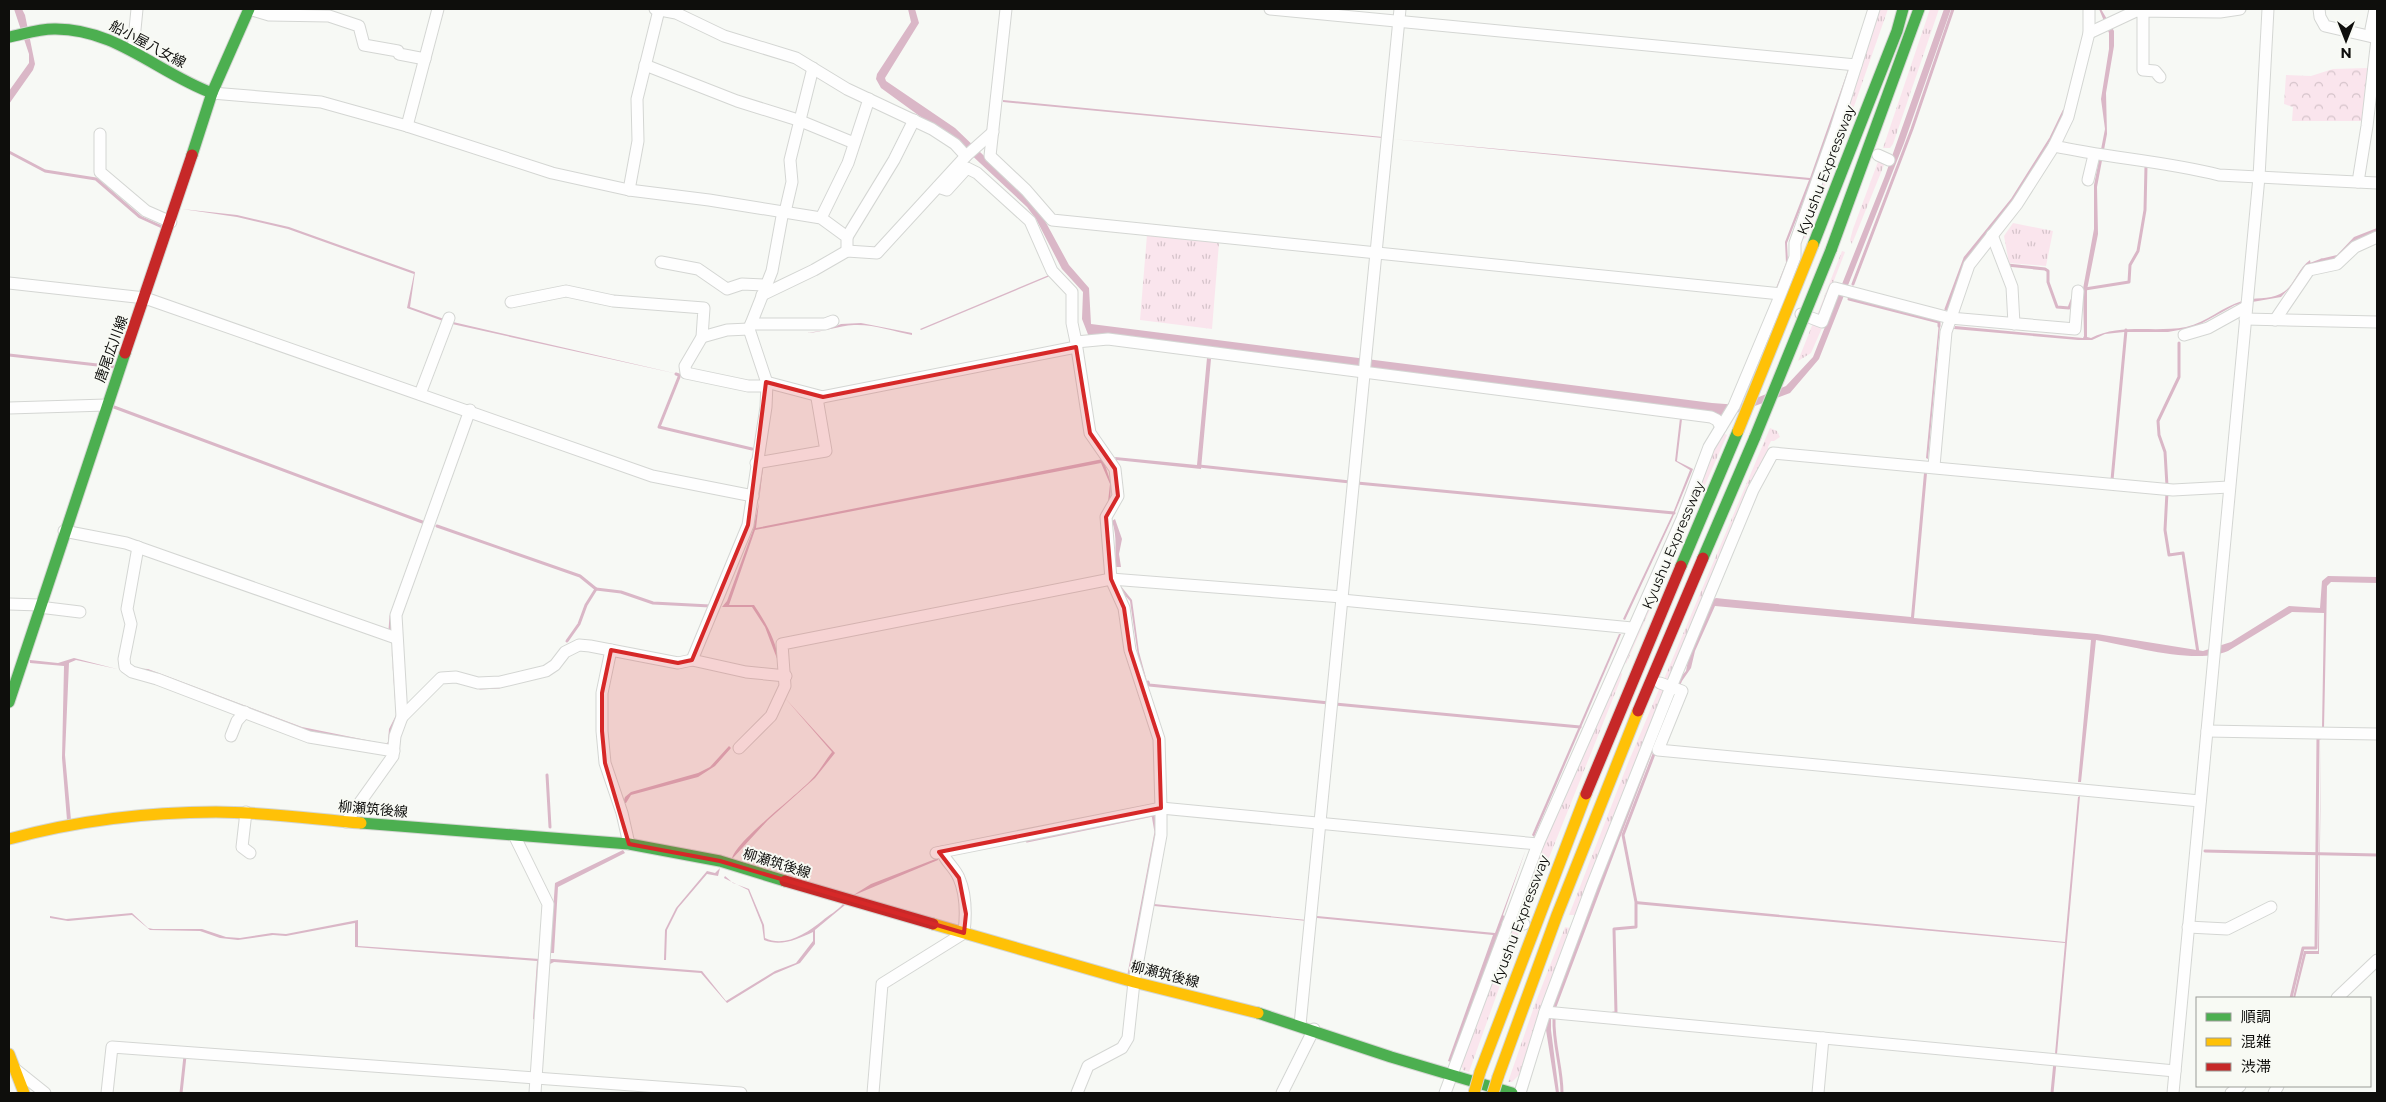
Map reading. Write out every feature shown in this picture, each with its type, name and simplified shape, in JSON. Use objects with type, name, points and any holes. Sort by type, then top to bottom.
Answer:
[{"type":"main road","name":"唐尾広川線","points":[[9,702],[106,405],[171,222],[212,93],[249,9]]},
{"type":"main road","name":"Kyushu Expressway","points":[[1474,1093],[1516,972],[1563,850],[1813,245],[1897,31],[1903,9]]},
{"type":"main road","points":[[1492,1093],[1532,978],[1658,660],[1755,438],[1831,250],[1919,9]]},
{"type":"main road","name":"船小屋八女線","points":[[20,34],[40,29],[71,30],[96,34],[133,50],[196,88],[212,93]]},
{"type":"main road","name":"柳瀬筑後線","points":[[9,839],[43,830],[135,816],[197,812],[246,812],[346,822],[629,844],[720,861],[1134,982],[1235,1006],[1314,1029],[1451,1075],[1512,1093]]},
{"type":"main road","points":[[9,1054],[24,1093]]},
{"type":"street","points":[[133,50],[137,9]]},
{"type":"street","points":[[249,9],[269,15],[329,16],[359,26],[364,45],[398,51],[400,54],[425,59]]},
{"type":"street","points":[[407,126],[438,9]]},
{"type":"street","points":[[629,190],[638,141],[637,99],[657,9],[676,13],[724,36],[796,58],[869,99],[914,120],[955,144],[966,156]]},
{"type":"street","points":[[1006,9],[990,156],[1026,190],[1052,220],[1779,299],[1822,322],[1835,288],[1950,318],[2076,329],[2078,291]]},
{"type":"street","points":[[1270,9],[1856,65]]},
{"type":"street","points":[[1300,1025],[1400,9]]},
{"type":"street","points":[[1445,1093],[1538,844],[1632,628],[1682,519],[1710,448],[1734,406],[1779,299],[1794,257],[1794,243],[1838,137],[1856,65],[1874,9]]},
{"type":"street","points":[[1934,466],[1946,332],[1950,318],[1969,265],[2016,204],[2054,146],[2068,117],[2089,33],[2089,9]]},
{"type":"street","points":[[2089,33],[2136,11],[2220,12],[2240,9]]},
{"type":"street","points":[[2173,1093],[2259,177],[2268,9]]},
{"type":"street","points":[[2320,9],[2320,18],[2325,26],[2375,37]]},
{"type":"street","points":[[2358,182],[2367,126],[2375,37],[2375,9]]},
{"type":"street","points":[[2143,10],[2143,70],[2155,71],[2160,77]]},
{"type":"street","points":[[645,65],[737,101],[798,120],[854,144]]},
{"type":"street","points":[[692,660],[748,526],[766,406],[766,383],[750,326],[772,271],[792,182],[790,160],[798,120],[813,68]]},
{"type":"street","points":[[212,93],[321,102],[407,126],[552,173],[629,190],[821,218],[846,237]]},
{"type":"street","points":[[821,218],[848,163],[869,99]]},
{"type":"street","points":[[846,251],[846,237],[894,160],[914,120]]},
{"type":"street","points":[[661,262],[698,269],[727,289],[731,290],[742,284],[764,290],[814,270],[846,251],[877,253],[966,156],[993,132]]},
{"type":"street","points":[[100,134],[100,172],[146,211],[171,222]]},
{"type":"street","points":[[2054,146],[2094,155],[2195,168],[2219,175],[2377,183]]},
{"type":"street","points":[[2088,180],[2094,155]]},
{"type":"street","points":[[938,186],[947,190],[967,168],[977,173],[1030,221],[1052,271],[1072,292],[1072,323],[1090,433],[1115,469],[1118,496],[1106,517],[1110,579],[1124,608],[1130,650],[1159,738],[1161,835],[1134,982],[1128,1038],[1122,1048],[1088,1066],[1077,1093]]},
{"type":"street","points":[[1992,235],[2012,287],[2014,324]]},
{"type":"street","points":[[2275,320],[2309,270],[2337,264],[2355,247],[2377,237]]},
{"type":"street","points":[[9,283],[145,298],[470,410],[652,476],[753,496]]},
{"type":"street","points":[[511,302],[566,291],[613,301],[704,308],[702,337],[685,366],[686,372],[748,386],[766,383],[823,397]]},
{"type":"street","points":[[2184,335],[2208,328],[2246,307]]},
{"type":"street","points":[[420,394],[449,318]]},
{"type":"street","points":[[2245,319],[2377,322]]},
{"type":"street","points":[[702,337],[750,326],[825,324],[833,321]]},
{"type":"street","points":[[756,463],[826,451],[817,398],[1076,344],[1108,340],[1711,416],[1717,420],[1721,428]]},
{"type":"street","points":[[9,408],[106,405]]},
{"type":"street","points":[[346,822],[393,756],[395,736],[402,717],[396,615],[470,410]]},
{"type":"street","points":[[1520,1093],[1550,1012],[1577,926],[1666,685],[1753,490],[1773,453],[1934,466],[2173,490],[2229,487]]},
{"type":"street","points":[[64,531],[138,547],[396,638]]},
{"type":"street","points":[[138,547],[127,609],[132,624],[124,659],[125,668],[309,737],[394,751]]},
{"type":"street","points":[[738,747],[771,716],[785,686],[786,676],[782,644],[1110,579],[1342,599],[1632,628]]},
{"type":"street","points":[[9,604],[80,612]]},
{"type":"street","points":[[402,717],[441,678],[456,677],[478,683],[500,682],[546,671],[555,665],[565,652],[579,645],[678,663],[692,660],[746,672],[786,676]]},
{"type":"street","points":[[611,650],[602,693],[602,731],[605,763],[622,813],[629,844]]},
{"type":"street","points":[[1616,665],[1628,670]]},
{"type":"street","points":[[1666,685],[1682,691],[1658,750],[2200,801]]},
{"type":"street","points":[[231,736],[237,721],[245,712]]},
{"type":"street","points":[[2207,731],[2377,734]]},
{"type":"street","points":[[873,1093],[882,984],[964,933],[966,914],[959,878],[939,852],[1161,808],[1538,844]]},
{"type":"street","points":[[246,812],[242,847],[250,853]]},
{"type":"street","points":[[514,835],[548,904],[536,1093]]},
{"type":"street","points":[[2188,927],[2227,929],[2271,907]]},
{"type":"street","points":[[1508,924],[1524,924]]},
{"type":"street","points":[[1565,926],[1577,926]]},
{"type":"street","points":[[2338,997],[2377,960]]},
{"type":"street","points":[[1550,1012],[2176,1072]]},
{"type":"street","points":[[1282,1093],[1314,1029]]},
{"type":"street","points":[[1818,1093],[1823,1038]]},
{"type":"street","points":[[107,1093],[112,1047],[741,1093]]},
{"type":"street","points":[[15,1069],[45,1093]]},
{"type":"highlighted area","points":[[1076,347],[1090,433],[1115,469],[1118,496],[1106,517],[1111,579],[1124,608],[1130,650],[1159,739],[1161,808],[939,852],[959,878],[966,914],[964,933],[720,861],[629,844],[605,763],[602,731],[602,693],[611,650],[678,663],[692,660],[748,525],[766,382],[823,397]]},
{"type":"green space","points":[[1879,9],[1888,9],[1844,135],[1840,134]]},
{"type":"green space","points":[[1930,9],[1939,9],[1893,144],[1890,148],[1883,148]]},
{"type":"green space","points":[[2369,68],[2363,121],[2292,121],[2293,107],[2284,104],[2286,75],[2311,76],[2333,69]]},
{"type":"green space","points":[[1841,142],[1806,238],[1803,239],[1800,236],[1833,145]]},
{"type":"green space","points":[[1879,159],[1884,165],[1852,244],[1850,240],[1853,229]]},
{"type":"green space","points":[[2013,223],[2053,231],[2046,266],[2009,263],[2004,236]]},
{"type":"green space","points":[[1147,235],[1219,243],[1212,329],[1140,320]]},
{"type":"green space","points":[[1842,251],[1845,252],[1821,314],[1817,315]]},
{"type":"green space","points":[[1813,323],[1822,328],[1811,353],[1798,361]]},
{"type":"green space","points":[[1770,428],[1777,431],[1780,437],[1771,441],[1768,447],[1769,453],[1670,678],[1664,679]]},
{"type":"green space","points":[[1723,433],[1727,435],[1626,664],[1623,657],[1709,457]]},
{"type":"green space","points":[[1620,671],[1622,674],[1620,681],[1526,915],[1515,915],[1527,882]]},
{"type":"green space","points":[[1660,687],[1667,690],[1579,915],[1569,915],[1628,763]]},
{"type":"green space","points":[[1511,927],[1521,927],[1469,1072],[1463,1070],[1460,1062]]},
{"type":"green space","points":[[1565,927],[1570,928],[1568,944],[1519,1075],[1512,1082],[1508,1082],[1535,1004]]},
{"type":"shaded area","points":[[14,9],[22,9],[25,15],[35,64],[33,70],[9,104],[9,91],[29,63],[29,54]]},
{"type":"shaded area","points":[[908,9],[915,9],[919,23],[885,78],[886,81],[955,128],[1027,197],[1044,219],[1069,265],[1089,288],[1091,324],[1739,405],[1786,386],[1813,357],[1885,176],[1944,9],[1951,9],[1904,143],[1819,359],[1790,393],[1722,418],[1089,337],[1082,319],[1083,292],[1062,269],[1036,219],[1027,207],[965,149],[881,88],[876,79],[877,74],[911,22]]},
{"type":"shaded area","points":[[2099,9],[2101,9],[2114,31],[2114,46],[2106,93],[2107,134],[2097,187],[2098,234],[2087,290],[2087,337],[2091,338],[2102,333],[2114,331],[2174,329],[2194,325],[2242,301],[2280,294],[2289,287],[2310,260],[2311,265],[2281,297],[2235,305],[2195,327],[2168,332],[2124,332],[2105,334],[2092,340],[2078,340],[1954,329],[1955,326],[2083,338],[2084,336],[2083,289],[2094,229],[2094,185],[2105,129],[2101,99],[2109,49],[2109,33]]},
{"type":"shaded area","points":[[1848,70],[1850,71],[1830,134],[1787,243],[1788,262],[1778,288],[1776,288],[1786,263],[1785,242],[1809,180],[1392,139],[1810,178]]},
{"type":"shaded area","points":[[1003,100],[1383,137],[1383,138],[1003,102]]},
{"type":"shaded area","points":[[182,209],[237,215],[289,227],[415,272],[410,307],[444,319],[443,321],[407,308],[414,274],[288,229],[237,217]]},
{"type":"shaded area","points":[[2377,228],[2377,231],[2365,236],[2336,259],[2320,263],[2320,259],[2337,255],[2354,237]]},
{"type":"shaded area","points":[[1049,275],[1050,276],[920,329]]},
{"type":"shaded area","points":[[453,322],[678,374],[452,324]]},
{"type":"shaded area","points":[[1939,322],[1940,326],[1928,459],[1926,458]]},
{"type":"shaded area","points":[[861,323],[912,333],[912,335],[861,325],[827,330],[841,324]]},
{"type":"shaded area","points":[[1207,358],[1211,359],[1201,469],[1116,460],[1115,457],[1197,465]]},
{"type":"shaded area","points":[[1680,418],[1682,419],[1677,461],[1693,469],[1625,620],[1623,619],[1673,513],[1690,470],[1675,461]]},
{"type":"shaded area","points":[[1103,459],[1111,483],[1110,502],[1108,502],[1110,484],[1101,463],[755,530],[729,605],[754,605],[773,640],[779,664],[765,627],[752,607],[722,607],[727,601],[753,530],[759,502],[756,528]]},
{"type":"shaded area","points":[[761,467],[763,467],[759,502]]},
{"type":"shaded area","points":[[1924,473],[1927,473],[1914,618],[2097,634],[2203,651],[2231,642],[2289,606],[2320,608],[2322,581],[2328,576],[2377,577],[2377,583],[2331,582],[2327,586],[2324,728],[2322,728],[2324,613],[2292,612],[2228,651],[2215,655],[2199,656],[2163,653],[2096,640],[2081,782],[2078,782],[2091,640],[1715,606],[1695,651],[1691,668],[1682,681],[1652,753],[1556,1008],[1549,1008],[1678,680],[1686,671],[1689,655],[1712,600],[1716,598],[1911,617]]},
{"type":"shaded area","points":[[1115,519],[1122,539],[1119,554],[1121,567],[1116,567],[1112,521]]},
{"type":"shaded area","points":[[1120,585],[1132,600],[1139,652],[1148,685],[1138,656],[1130,601],[1121,591]]},
{"type":"shaded area","points":[[1619,634],[1621,634],[1534,837],[1532,835]]},
{"type":"shaded area","points":[[391,643],[397,718],[391,730],[389,745],[304,730],[148,671],[130,668],[148,669],[302,727],[386,744],[388,742],[389,729],[396,715]]},
{"type":"shaded area","points":[[74,658],[117,669],[76,660],[69,663],[65,755],[71,820],[67,820],[62,758],[64,666],[30,663],[30,660],[58,663]]},
{"type":"shaded area","points":[[785,698],[835,753],[815,778],[768,820],[732,859],[735,852],[754,831],[811,780],[832,752]]},
{"type":"shaded area","points":[[2321,739],[2319,954],[2306,954],[2295,997],[2293,997],[2304,951],[2318,951]]},
{"type":"shaded area","points":[[729,746],[731,748],[715,766],[698,777],[631,795],[626,803],[623,803],[625,797],[631,792],[698,773],[710,767]]},
{"type":"shaded area","points":[[2080,796],[2057,1054],[2055,1054],[2065,943],[1635,904],[1635,901],[2065,942],[2078,797]]},
{"type":"shaded area","points":[[1526,849],[1503,915],[1506,918],[1451,1062],[1448,1061],[1493,935],[1317,918],[1317,916],[1495,933]]},
{"type":"shaded area","points":[[623,850],[625,853],[558,887],[554,953],[550,953],[555,883]]},
{"type":"shaded area","points":[[938,858],[938,860],[852,896],[871,884]]},
{"type":"shaded area","points":[[720,868],[718,876],[707,874],[678,908],[667,930],[666,960],[664,960],[665,930],[676,908],[707,871],[715,873]]},
{"type":"shaded area","points":[[737,884],[749,889],[764,925],[765,938],[773,941],[788,940],[803,934],[843,904],[845,905],[815,930],[815,944],[800,963],[774,974],[727,1003],[701,973],[554,962],[550,964],[550,959],[553,959],[702,971],[726,1001],[775,971],[796,963],[813,941],[813,932],[795,939],[777,943],[764,940],[762,925],[748,890]]},
{"type":"shaded area","points":[[1154,904],[1307,920],[1307,921],[1154,906]]},
{"type":"shaded area","points":[[132,913],[148,928],[202,929],[226,937],[240,938],[272,933],[286,934],[358,920],[358,946],[540,959],[535,1020],[533,1019],[537,961],[355,947],[355,923],[286,936],[273,935],[238,940],[220,938],[200,931],[150,930],[132,915],[68,921],[50,918],[50,916],[66,919]]},
{"type":"shaded area","points":[[1547,1017],[1551,1017],[1559,1093],[1556,1093],[1546,1030]]},
{"type":"waterway","points":[[1853,284],[1912,129],[1953,9]]},
{"type":"waterway","points":[[1946,309],[1965,258],[2012,200],[2051,138],[2064,111]]},
{"type":"waterway","points":[[9,152],[45,171],[96,179],[140,217],[162,227]]},
{"type":"waterway","points":[[2085,289],[2129,282],[2130,265],[2138,251],[2145,210],[2146,166]]},
{"type":"waterway","points":[[2309,265],[2322,260]]},
{"type":"waterway","points":[[2007,265],[2045,269],[2048,271],[2048,282],[2057,307],[2069,308],[2072,300]]},
{"type":"waterway","points":[[1849,299],[1939,322],[1939,326]]},
{"type":"waterway","points":[[2112,480],[2126,330]]},
{"type":"waterway","points":[[2167,486],[2165,452],[2159,435],[2158,421],[2179,377],[2179,343]]},
{"type":"waterway","points":[[9,355],[115,367]]},
{"type":"waterway","points":[[676,374],[679,377],[659,427],[752,449]]},
{"type":"waterway","points":[[114,407],[425,523]]},
{"type":"waterway","points":[[1199,466],[1350,482]]},
{"type":"waterway","points":[[1357,483],[1674,513]]},
{"type":"waterway","points":[[2167,492],[2165,530],[2169,555],[2183,553],[2198,653]]},
{"type":"waterway","points":[[437,526],[580,576],[596,589]]},
{"type":"waterway","points":[[567,641],[579,624],[586,605],[596,589],[621,592],[653,603],[710,606]]},
{"type":"waterway","points":[[390,630],[391,616]]},
{"type":"waterway","points":[[1148,682],[1149,685],[1329,703]]},
{"type":"waterway","points":[[480,688],[499,687]]},
{"type":"waterway","points":[[1335,704],[1580,727]]},
{"type":"waterway","points":[[2291,997],[2303,948],[2316,948],[2318,738],[2320,738]]},
{"type":"waterway","points":[[1613,1013],[1616,1013],[1614,929],[1636,927],[1636,902],[1623,835],[1654,754]]},
{"type":"waterway","points":[[547,775],[550,827]]},
{"type":"waterway","points":[[1027,841],[1153,815],[1156,832],[1129,974]]},
{"type":"waterway","points":[[2205,851],[2377,855]]},
{"type":"waterway","points":[[1554,1018],[1562,1093]]},
{"type":"waterway","points":[[181,1093],[185,1056]]},
{"type":"waterway","points":[[2052,1093],[2055,1062]]},
{"type":"traffic: fast","points":[[192,155],[212,93],[249,9]]},
{"type":"traffic: fast","points":[[1813,245],[1897,31],[1903,9]]},
{"type":"traffic: fast","points":[[1831,250],[1919,9]]},
{"type":"traffic: fast","points":[[9,37],[54,29],[76,31],[97,36],[136,53],[212,93]]},
{"type":"traffic: fast","points":[[1755,437],[1831,250]]},
{"type":"traffic: fast","points":[[9,702],[125,353]]},
{"type":"traffic: fast","points":[[1681,566],[1738,431]]},
{"type":"traffic: fast","points":[[1703,558],[1755,437]]},
{"type":"traffic: fast","points":[[361,823],[629,844],[720,861],[785,881]]},
{"type":"traffic: fast","points":[[1258,1013],[1391,1057],[1512,1093]]},
{"type":"traffic: slow","points":[[1738,431],[1813,245]]},
{"type":"traffic: slow","points":[[1498,1077],[1557,915],[1638,711]]},
{"type":"traffic: slow","points":[[1480,1072],[1586,794]]},
{"type":"traffic: slow","points":[[9,839],[60,827],[112,819],[190,812],[252,813],[361,823]]},
{"type":"traffic: slow","points":[[933,924],[1134,982],[1258,1013]]},
{"type":"traffic: slow","points":[[9,1054],[24,1093]]},
{"type":"traffic: slow","points":[[1474,1093],[1480,1072]]},
{"type":"traffic: slow","points":[[1493,1093],[1498,1077]]},
{"type":"traffic: jam","points":[[125,353],[192,155]]},
{"type":"traffic: jam","points":[[1638,711],[1703,558]]},
{"type":"traffic: jam","points":[[1586,794],[1681,566]]},
{"type":"traffic: jam","points":[[785,881],[933,924]]}]
